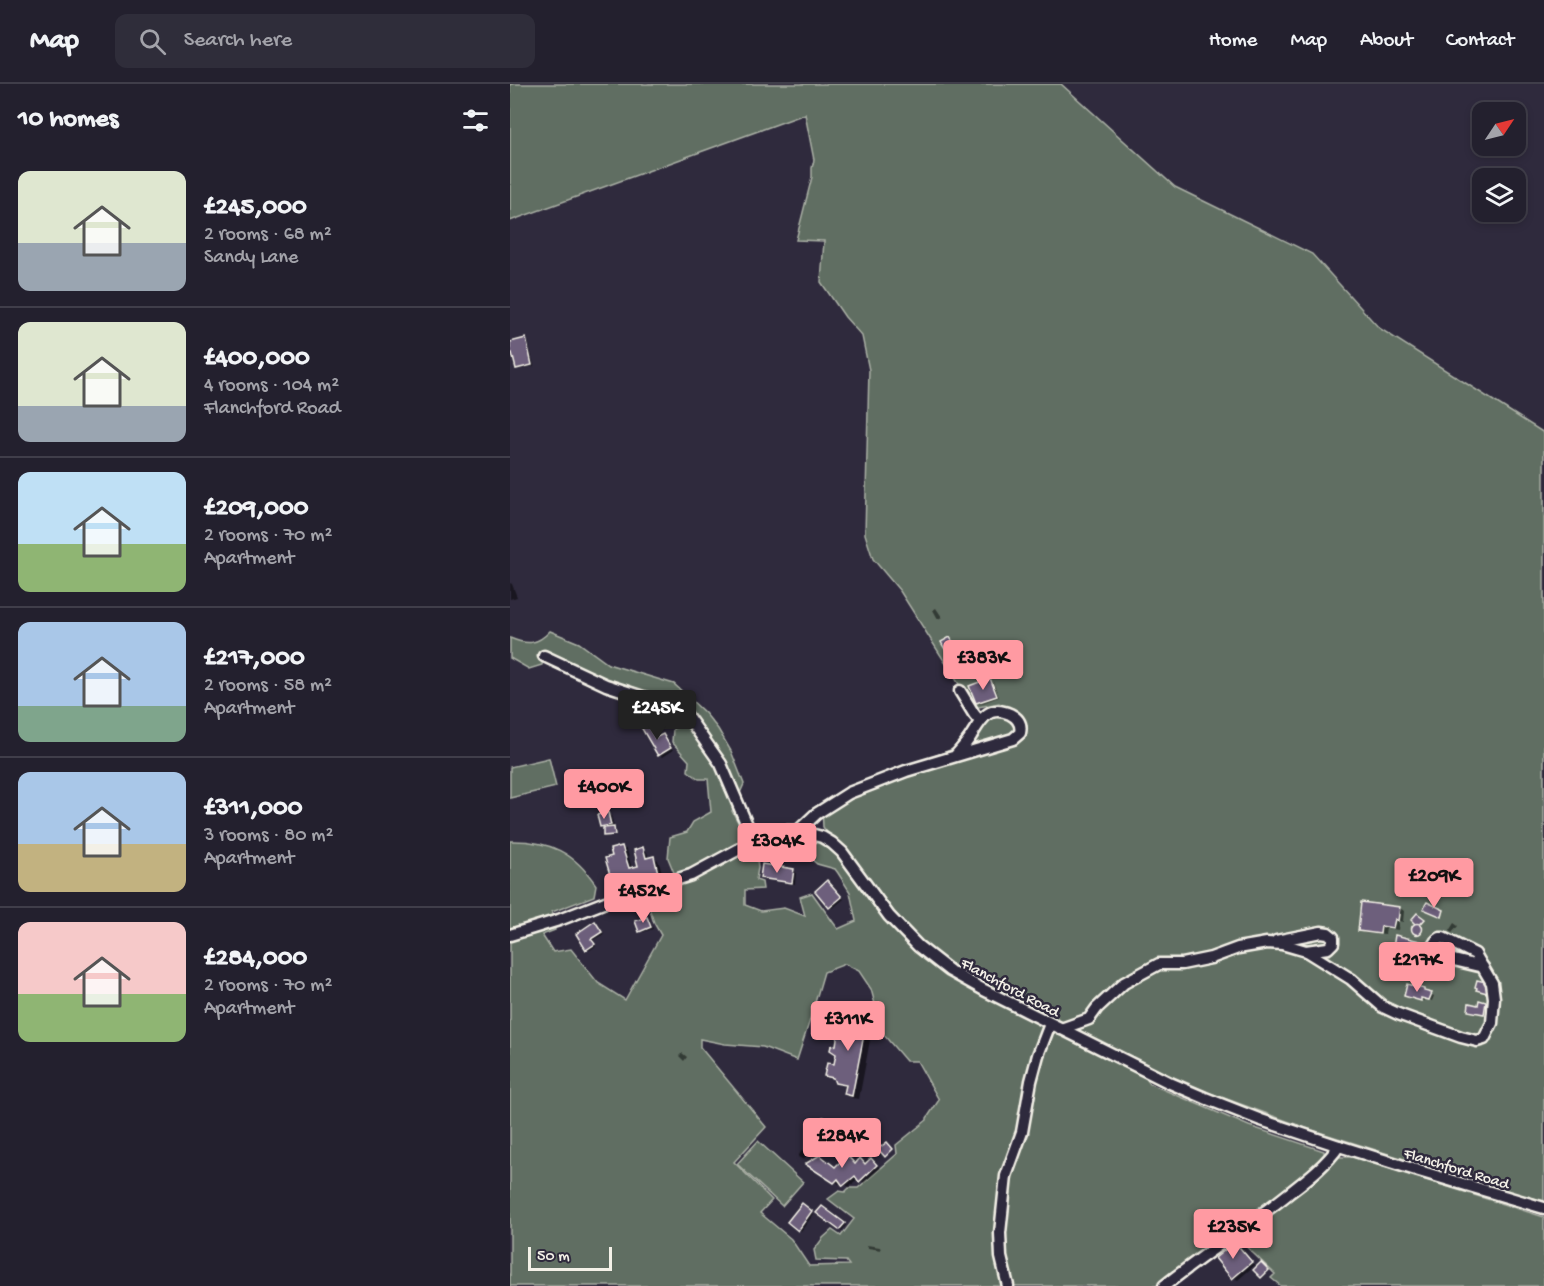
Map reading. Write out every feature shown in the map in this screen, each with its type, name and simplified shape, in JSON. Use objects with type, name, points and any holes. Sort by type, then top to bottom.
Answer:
[{"type":"street","points":[[544,656],[606,685],[683,710],[721,764],[747,825],[756,840]]},
{"type":"street","points":[[960,691],[979,720]]},
{"type":"street","points":[[798,831],[816,814],[849,794],[906,771],[1013,739],[1020,733],[1021,728],[1017,718],[1002,711],[992,711],[979,720],[970,738],[956,755]]},
{"type":"street","name":"Flanchford Road","points":[[510,935],[691,875],[756,840],[778,831],[798,831],[822,837],[842,852],[889,916],[918,946],[950,971],[1056,1026],[1170,1083],[1261,1120],[1544,1208]]},
{"type":"street","points":[[1089,1042],[1089,1019],[1097,1008],[1124,983],[1159,964],[1182,964],[1211,958],[1238,948],[1321,932],[1333,937],[1333,943],[1328,948],[1306,951]]},
{"type":"street","points":[[1267,943],[1282,944],[1306,951],[1351,979],[1383,1008],[1477,1041],[1484,1039],[1492,1023],[1494,998],[1492,984],[1484,968]]},
{"type":"street","points":[[1008,1286],[1001,1257],[1000,1233],[1006,1176],[1022,1132],[1038,1055],[1056,1026],[1089,1019]]},
{"type":"street","points":[[1164,1286],[1304,1182],[1332,1156],[1339,1146]]},
{"type":"green space","points":[[510,84],[1061,84],[1175,187],[1312,254],[1379,328],[1544,433],[1544,1201],[1306,1128],[1191,1086],[1130,1058],[1150,1084],[1249,1126],[1324,1151],[1324,1153],[1353,1157],[1544,1217],[1544,1286],[1281,1286],[1271,1278],[1275,1274],[1235,1236],[1170,1286],[510,1286],[510,841],[537,843],[560,851],[579,864],[596,885],[594,896],[552,912],[555,930],[542,935],[553,952],[571,949],[598,983],[625,1000],[661,935],[654,923],[645,895],[677,880],[668,858],[670,837],[687,832],[693,822],[711,812],[708,779],[699,779],[688,771],[689,761],[672,742],[673,729],[694,719],[683,703],[600,677],[544,651],[542,665],[529,669],[510,658],[510,638],[532,642],[541,639],[550,631],[579,643],[608,664],[674,684],[705,713],[731,751],[744,784],[732,811],[745,835],[756,847],[791,834],[819,840],[853,865],[823,827],[822,807],[850,788],[953,749],[979,715],[1001,704],[974,708],[900,591],[873,559],[865,534],[869,370],[862,336],[845,317],[821,282],[824,241],[796,240],[814,160],[805,114],[510,221]],"holes":[[[791,842],[817,864],[835,869],[850,892],[856,921],[838,929],[812,893],[800,897],[805,916],[784,908],[761,911],[745,905],[745,890],[763,889],[762,882],[756,880],[757,859],[770,846]],[[845,964],[859,971],[871,989],[883,1034],[906,1061],[917,1061],[939,1100],[927,1120],[896,1145],[897,1154],[858,1188],[849,1188],[845,1192],[839,1191],[828,1199],[854,1219],[841,1236],[832,1230],[823,1238],[814,1250],[816,1260],[846,1261],[849,1265],[809,1266],[791,1239],[760,1213],[772,1200],[734,1162],[766,1127],[700,1047],[700,1039],[725,1044],[763,1047],[797,1060],[824,972]]]},
{"type":"green space","points":[[549,758],[556,787],[510,798],[510,767]]},
{"type":"green space","points":[[758,1141],[803,1182],[782,1206],[737,1164]]},
{"type":"building","points":[[526,338],[532,365],[516,369],[512,353],[510,354],[510,342]]},
{"type":"building","points":[[950,637],[956,648],[947,653],[941,642]]},
{"type":"building","points":[[990,678],[997,696],[976,703],[969,686]]},
{"type":"building","points":[[646,723],[655,738],[663,734],[671,748],[658,756],[641,727]]},
{"type":"building","points":[[608,812],[611,825],[600,827],[597,815]]},
{"type":"building","points":[[614,827],[615,835],[603,836],[603,828]]},
{"type":"building","points":[[622,846],[629,868],[638,866],[634,850],[643,847],[646,858],[654,856],[658,873],[619,884],[617,876],[611,878],[605,858],[612,856],[610,849]]},
{"type":"building","points":[[762,864],[794,869],[792,883],[760,878]]},
{"type":"building","points":[[827,880],[842,897],[829,908],[815,891]]},
{"type":"building","points":[[1361,902],[1400,907],[1398,921],[1395,919],[1393,928],[1381,926],[1380,934],[1358,931]]},
{"type":"building","points":[[1427,902],[1444,910],[1442,917],[1423,909]]},
{"type":"building","points":[[1417,913],[1425,919],[1418,927],[1411,920]]},
{"type":"building","points":[[647,917],[651,927],[639,932],[635,921]]},
{"type":"building","points":[[595,921],[602,932],[591,939],[595,944],[586,950],[576,934]]},
{"type":"building","points":[[1417,923],[1423,929],[1417,935],[1411,929]]},
{"type":"building","points":[[1395,935],[1424,942],[1422,950],[1409,947],[1407,951],[1393,948]]},
{"type":"building","points":[[1477,980],[1490,983],[1487,993],[1476,990]]},
{"type":"building","points":[[1407,984],[1432,993],[1429,1000],[1421,998],[1421,1001],[1404,996]]},
{"type":"building","points":[[1479,1000],[1486,1002],[1484,1014],[1468,1011],[1469,1003],[1478,1005]]},
{"type":"building","points":[[849,1010],[868,1014],[852,1096],[844,1094],[846,1085],[835,1083],[833,1078],[824,1076],[827,1063],[834,1064],[836,1054],[830,1050],[831,1046],[836,1045],[838,1032],[844,1033]]},
{"type":"building","points":[[823,1117],[833,1120],[829,1133],[819,1131]]},
{"type":"building","points":[[887,1142],[893,1149],[885,1157],[878,1149]]},
{"type":"building","points":[[820,1155],[835,1167],[847,1155],[855,1164],[860,1158],[865,1164],[871,1158],[877,1165],[859,1182],[855,1176],[843,1186],[838,1179],[834,1183],[805,1164]]},
{"type":"building","points":[[802,1203],[812,1211],[798,1231],[787,1222]]},
{"type":"building","points":[[822,1206],[845,1223],[839,1230],[816,1213]]},
{"type":"building","points":[[1235,1242],[1252,1262],[1232,1279],[1215,1258]]},
{"type":"building","points":[[1261,1262],[1269,1270],[1261,1278],[1253,1270]]}]
